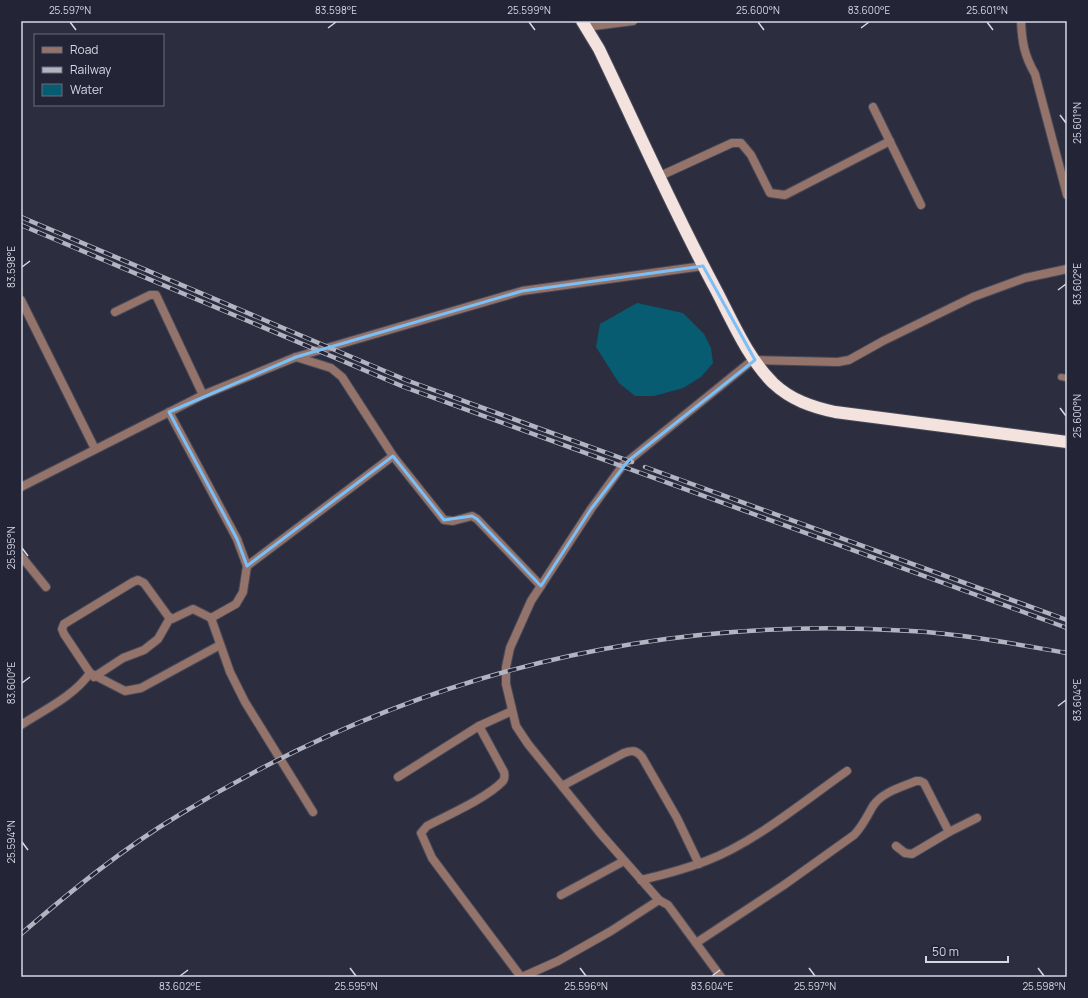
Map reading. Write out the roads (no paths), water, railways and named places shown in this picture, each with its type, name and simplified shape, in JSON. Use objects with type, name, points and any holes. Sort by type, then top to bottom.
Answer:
[{"type":"highway","points":[[584,24],[599,48],[703,266],[754,360],[774,383],[791,397],[808,406],[835,412],[1067,442]]},
{"type":"street","points":[[584,24],[633,21]]},
{"type":"street","points":[[1021,21],[1022,44],[1035,74],[1067,195]]},
{"type":"street","points":[[873,107],[921,205]]},
{"type":"street","points":[[660,176],[732,143],[742,143],[751,155],[770,193],[785,195],[890,141]]},
{"type":"street","points":[[21,487],[204,395],[296,357],[522,291],[703,266]]},
{"type":"street","points":[[721,977],[668,905],[659,900],[624,860],[528,744],[516,726],[506,684],[506,666],[510,648],[531,601],[591,509],[628,461],[754,360],[838,362],[849,360],[883,341],[973,297],[1026,278],[1067,269]]},
{"type":"street","points":[[115,312],[155,294],[204,395]]},
{"type":"street","points":[[21,300],[95,449]]},
{"type":"street","points":[[296,357],[331,368],[342,378],[393,456],[444,520],[453,521],[472,516],[477,519],[541,586]]},
{"type":"street","points":[[169,412],[237,539],[247,566],[242,592],[236,604],[211,618]]},
{"type":"street","points":[[247,566],[393,456]]},
{"type":"street","points":[[21,556],[46,587]]},
{"type":"street","points":[[170,618],[144,583],[138,580],[68,621],[62,629],[92,675],[125,691],[141,688],[220,645]]},
{"type":"street","points":[[170,618],[172,619],[193,609],[211,618],[230,672],[245,702],[313,812]]},
{"type":"street","points":[[21,725],[62,699],[92,675],[123,658],[144,650],[158,638],[170,618]]},
{"type":"street","points":[[398,776],[479,726],[512,711]]},
{"type":"street","points":[[479,726],[504,772],[505,777],[485,795],[426,826],[421,833],[432,858],[477,921],[521,977],[558,961],[612,931],[659,900]]},
{"type":"street","points":[[562,786],[624,753],[632,750],[638,752],[677,818],[699,864]]},
{"type":"street","points":[[642,880],[699,864],[757,834],[847,771]]},
{"type":"street","points":[[696,943],[784,885],[854,835],[862,827],[873,806],[883,796],[916,781],[924,783],[949,832]]},
{"type":"street","points":[[896,846],[905,853],[912,854],[949,832],[977,818]]},
{"type":"street","points":[[561,894],[624,860]]},
{"type":"water","points":[[637,303],[683,313],[704,334],[711,348],[713,363],[701,377],[683,388],[654,396],[635,396],[619,383],[596,347],[600,324]]},
{"type":"railway","points":[[21,217],[406,380],[632,462]]},
{"type":"railway","points":[[21,225],[404,387],[1067,628]]},
{"type":"railway","points":[[645,467],[1067,620]]},
{"type":"railway","points":[[21,934],[78,886],[137,842],[179,815],[264,767],[351,726],[440,692],[530,665],[623,646],[717,633],[813,628],[930,632],[1067,653]]}]
